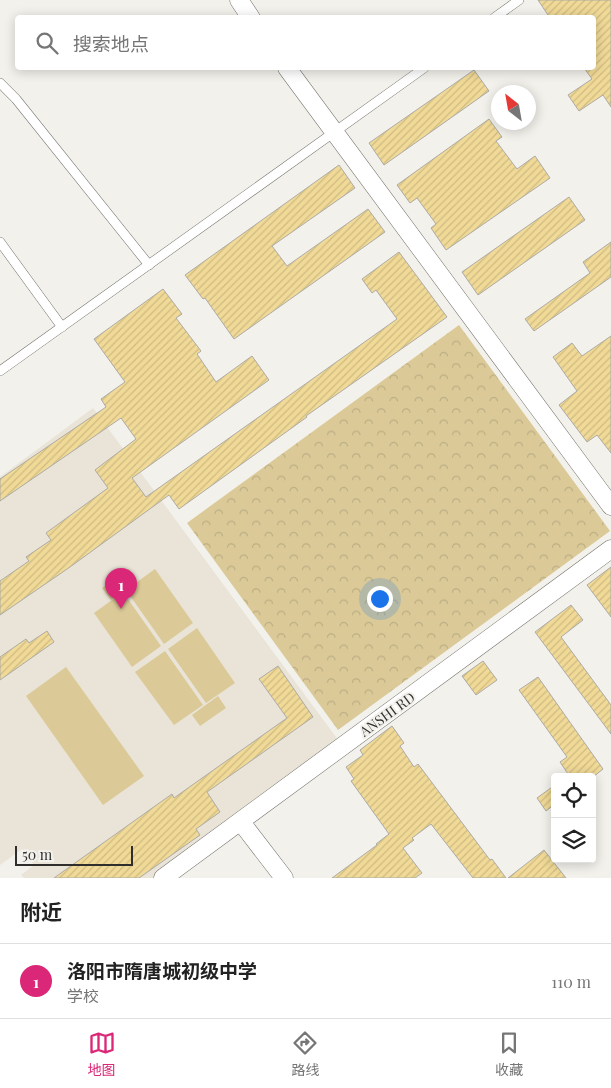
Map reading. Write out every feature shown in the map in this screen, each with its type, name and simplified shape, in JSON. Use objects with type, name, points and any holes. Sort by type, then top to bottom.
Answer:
[{"type":"street","points":[[239,0],[249,15]]},
{"type":"street","points":[[288,70],[611,506]]},
{"type":"street","name":"ANSHI RD","points":[[163,878],[611,549]]},
{"type":"street","points":[[241,822],[284,878]]},
{"type":"lane","points":[[498,15],[519,0]]},
{"type":"lane","points":[[0,371],[421,70]]},
{"type":"lane","points":[[0,83],[16,98],[148,265]]},
{"type":"lane","points":[[0,242],[62,327]]},
{"type":"shaded area","points":[[93,408],[339,741],[153,878],[24,878],[21,875],[34,865],[22,849],[0,865],[0,477]]},
{"type":"green space","points":[[459,325],[610,531],[338,730],[187,523]]},
{"type":"green space","points":[[129,569],[137,581],[111,600],[102,588]]},
{"type":"green space","points":[[155,569],[193,623],[164,644],[126,590]]},
{"type":"green space","points":[[123,592],[161,646],[132,667],[94,613]]},
{"type":"green space","points":[[197,628],[235,683],[206,703],[168,649]]},
{"type":"green space","points":[[165,651],[203,705],[174,725],[135,672]]},
{"type":"green space","points":[[66,667],[144,776],[103,805],[26,696]]},
{"type":"green space","points":[[218,696],[226,708],[200,726],[192,715]]},
{"type":"building","points":[[538,0],[611,0],[611,107],[603,95],[579,111],[568,95],[592,79],[585,70],[596,70],[596,15],[548,15]]},
{"type":"building","points":[[474,70],[489,91],[384,165],[369,143]]},
{"type":"building","points":[[489,119],[491,130],[497,130],[502,137],[496,141],[517,169],[535,156],[550,178],[446,250],[431,228],[436,224],[417,198],[410,203],[397,185]]},
{"type":"building","points":[[339,165],[355,188],[272,246],[287,266],[368,209],[385,232],[234,339],[205,298],[203,299],[185,275]]},
{"type":"building","points":[[569,197],[585,220],[478,295],[462,272]]},
{"type":"building","points":[[611,242],[611,277],[534,331],[525,319],[590,273],[583,262]]},
{"type":"building","points":[[399,252],[447,317],[306,416],[179,509],[169,495],[0,615],[0,581],[29,561],[26,557],[51,540],[46,533],[108,488],[95,470],[136,439],[121,418],[0,501],[0,479],[106,407],[101,399],[125,382],[94,339],[163,289],[182,314],[176,318],[201,351],[197,354],[216,382],[252,356],[269,380],[132,478],[146,497],[397,319],[376,290],[372,293],[362,279]]},
{"type":"building","points":[[611,336],[611,453],[597,435],[587,442],[559,405],[577,391],[553,357],[572,343],[582,356]]},
{"type":"building","points":[[611,567],[611,617],[587,585]]},
{"type":"building","points":[[571,605],[583,620],[561,637],[611,705],[611,734],[535,632]]},
{"type":"building","points":[[47,631],[54,642],[0,680],[0,657],[26,639],[29,643]]},
{"type":"building","points":[[483,661],[497,680],[476,695],[462,676]]},
{"type":"building","points":[[278,666],[313,717],[207,792],[220,812],[196,829],[200,835],[139,878],[54,878],[172,794],[174,798],[287,718],[259,679]]},
{"type":"building","points":[[538,677],[603,769],[596,775],[596,773],[567,773],[560,762],[567,757],[519,690]]},
{"type":"building","points":[[392,726],[404,743],[400,746],[414,767],[418,764],[490,860],[492,859],[506,878],[473,878],[431,824],[412,838],[414,840],[403,848],[422,873],[415,878],[332,878],[389,834],[351,781],[354,779],[346,767],[363,755],[360,750]]},
{"type":"building","points":[[551,788],[551,807],[546,811],[537,798]]},
{"type":"building","points":[[544,850],[551,859],[551,863],[554,863],[566,878],[508,878]]},
{"type":"place","name":"洛阳市隋唐城初级中学","points":[[121,609]]}]
